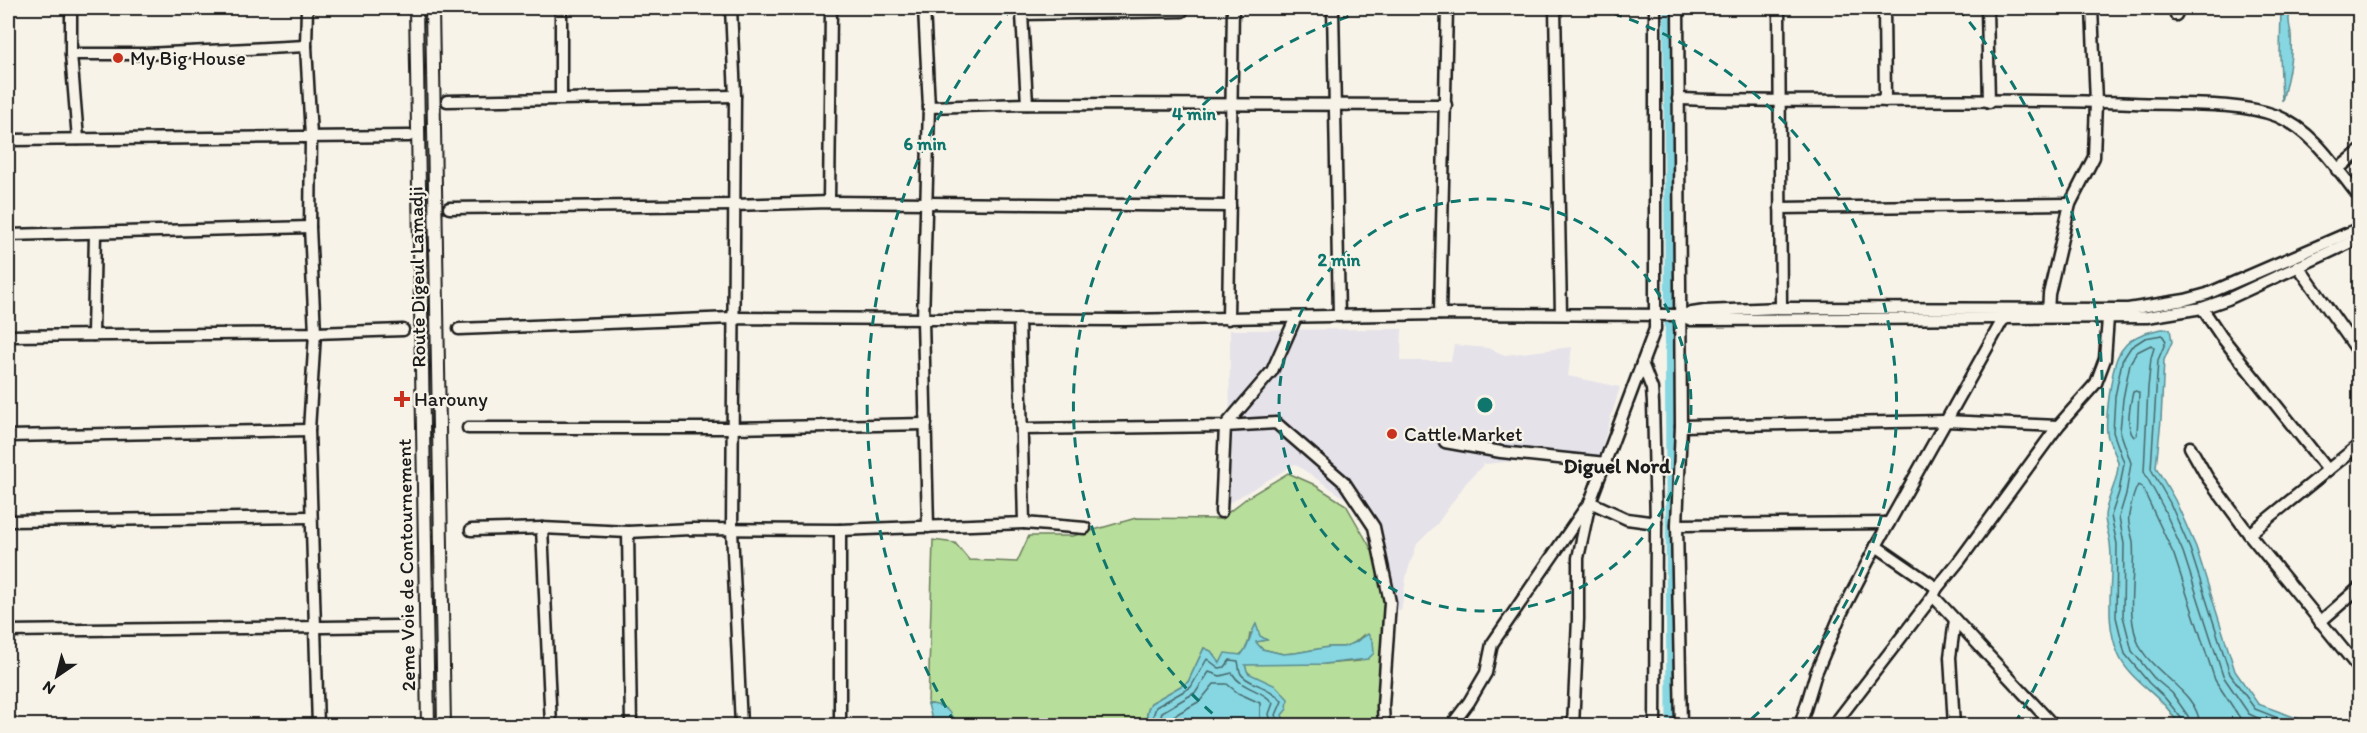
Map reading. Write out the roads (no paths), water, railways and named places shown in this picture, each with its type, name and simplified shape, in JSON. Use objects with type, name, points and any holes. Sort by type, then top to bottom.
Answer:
[{"type":"main road","name":"2eme Voie de Contournement","points":[[416,8],[428,726]]},
{"type":"main road","name":"Route Digeul Lamadji","points":[[432,8],[444,726]]},
{"type":"street","points":[[71,8],[71,54],[78,139]]},
{"type":"street","points":[[307,8],[306,46],[311,136],[310,227],[315,333],[309,430],[318,726]]},
{"type":"street","points":[[561,8],[561,99]]},
{"type":"street","points":[[731,8],[735,96],[732,530],[741,726]]},
{"type":"street","points":[[829,202],[831,8]]},
{"type":"street","points":[[924,8],[929,107],[923,320],[928,527]]},
{"type":"street","points":[[1228,319],[1233,8]]},
{"type":"street","points":[[1333,8],[1339,316]]},
{"type":"street","points":[[1440,314],[1447,8]]},
{"type":"street","points":[[1555,8],[1561,315]]},
{"type":"street","points":[[1573,726],[1578,619],[1578,558],[1590,502],[1655,329],[1658,315],[1655,8]]},
{"type":"street","points":[[1678,8],[1676,315],[1681,426],[1677,525],[1681,726]]},
{"type":"street","points":[[1779,8],[1781,308]]},
{"type":"street","points":[[1884,8],[1885,101]]},
{"type":"street","points":[[1987,8],[1989,102]]},
{"type":"street","points":[[2048,314],[2070,204],[2094,157],[2096,102],[2092,8]]},
{"type":"street","points":[[1027,104],[1022,14],[1182,10]]},
{"type":"street","points":[[71,54],[146,54],[306,46]]},
{"type":"street","points":[[447,101],[735,96]]},
{"type":"street","points":[[1678,99],[1780,102],[2096,102],[2234,107],[2275,115],[2299,128],[2318,144],[2360,198]]},
{"type":"street","points":[[929,107],[1027,104],[1446,105]]},
{"type":"street","points":[[8,140],[409,136]]},
{"type":"street","points":[[2337,170],[2360,151]]},
{"type":"street","points":[[449,208],[735,206],[829,202],[1230,206]]},
{"type":"street","points":[[1780,208],[2070,204]]},
{"type":"street","points":[[8,235],[310,227]]},
{"type":"street","points":[[2186,306],[2360,228]]},
{"type":"street","points":[[93,336],[95,233]]},
{"type":"street","points":[[1676,315],[1691,320],[2128,313],[2186,306],[2202,308],[2360,238]]},
{"type":"street","points":[[2298,266],[2360,354]]},
{"type":"street","points":[[459,328],[732,318],[923,320],[1228,319],[1440,314],[1676,315],[1706,311],[1781,308],[2006,314]]},
{"type":"street","points":[[2202,308],[2221,336],[2328,470]]},
{"type":"street","points":[[2048,314],[2108,318],[2128,313]]},
{"type":"street","points":[[1800,726],[1816,673],[1841,614],[1876,546],[2006,314]]},
{"type":"street","points":[[1221,512],[1226,426],[1272,371],[1296,317]]},
{"type":"street","points":[[1833,726],[1960,560],[2058,426],[2096,383],[2101,371],[2108,318]]},
{"type":"street","points":[[1019,319],[1024,523]]},
{"type":"street","points":[[8,336],[403,330]]},
{"type":"street","points":[[1642,363],[1652,389],[1656,523],[1655,726]]},
{"type":"street","points":[[1681,426],[1946,421],[2058,426]]},
{"type":"street","points":[[1023,429],[1226,426],[1276,423],[1344,482],[1374,527],[1390,602],[1383,706],[1384,726]]},
{"type":"street","points":[[468,428],[732,428],[926,424]]},
{"type":"street","points":[[8,436],[309,430]]},
{"type":"street","points":[[1445,442],[1501,452],[1606,463]]},
{"type":"street","points":[[2249,534],[2360,444]]},
{"type":"street","points":[[2190,447],[2207,477],[2249,534],[2360,670]]},
{"type":"street","points":[[1590,502],[1627,519],[1656,523]]},
{"type":"street","points":[[1451,726],[1486,673],[1491,644],[1590,502]]},
{"type":"street","points":[[8,521],[311,518]]},
{"type":"street","points":[[471,530],[543,528],[628,532],[840,531],[1024,523],[1085,528]]},
{"type":"street","points":[[1677,525],[1889,523]]},
{"type":"street","points":[[543,528],[551,726]]},
{"type":"street","points":[[840,531],[840,726]]},
{"type":"street","points":[[628,532],[631,726]]},
{"type":"street","points":[[1876,546],[1935,592],[1955,620],[2054,726]]},
{"type":"street","points":[[2320,622],[2360,587]]},
{"type":"street","points":[[1954,726],[1950,657],[1955,620]]},
{"type":"street","points":[[8,631],[399,626]]},
{"type":"water","points":[[2281,8],[2293,8],[2289,18],[2291,43],[2288,77],[2282,101],[2280,55]]},
{"type":"water","points":[[2170,329],[2172,342],[2164,360],[2156,467],[2175,500],[2196,547],[2235,671],[2258,704],[2316,725],[2178,725],[2166,706],[2132,675],[2119,656],[2111,628],[2111,557],[2105,516],[2118,470],[2117,459],[2107,433],[2110,393],[2113,371],[2118,356],[2126,344],[2148,332]]},
{"type":"water","points":[[1256,624],[1260,636],[1267,640],[1256,642],[1262,649],[1283,654],[1343,647],[1368,634],[1373,641],[1374,653],[1368,659],[1324,664],[1245,665],[1248,673],[1276,686],[1288,699],[1287,709],[1282,715],[1286,725],[1141,725],[1146,721],[1151,703],[1188,682],[1204,648],[1211,651],[1220,663],[1225,653],[1241,655]]},
{"type":"water","points":[[928,704],[946,709],[953,720],[953,725],[921,725],[932,720]]},
{"type":"waterway","points":[[1668,8],[1671,726]]},
{"type":"place","name":"My Big House","points":[[118,58]]},
{"type":"place","name":"Harouny","points":[[402,399]]},
{"type":"place","name":"Cattle Market","points":[[1392,434]]},
{"type":"district","name":"Diguel Nord","points":[[1617,465]]}]
